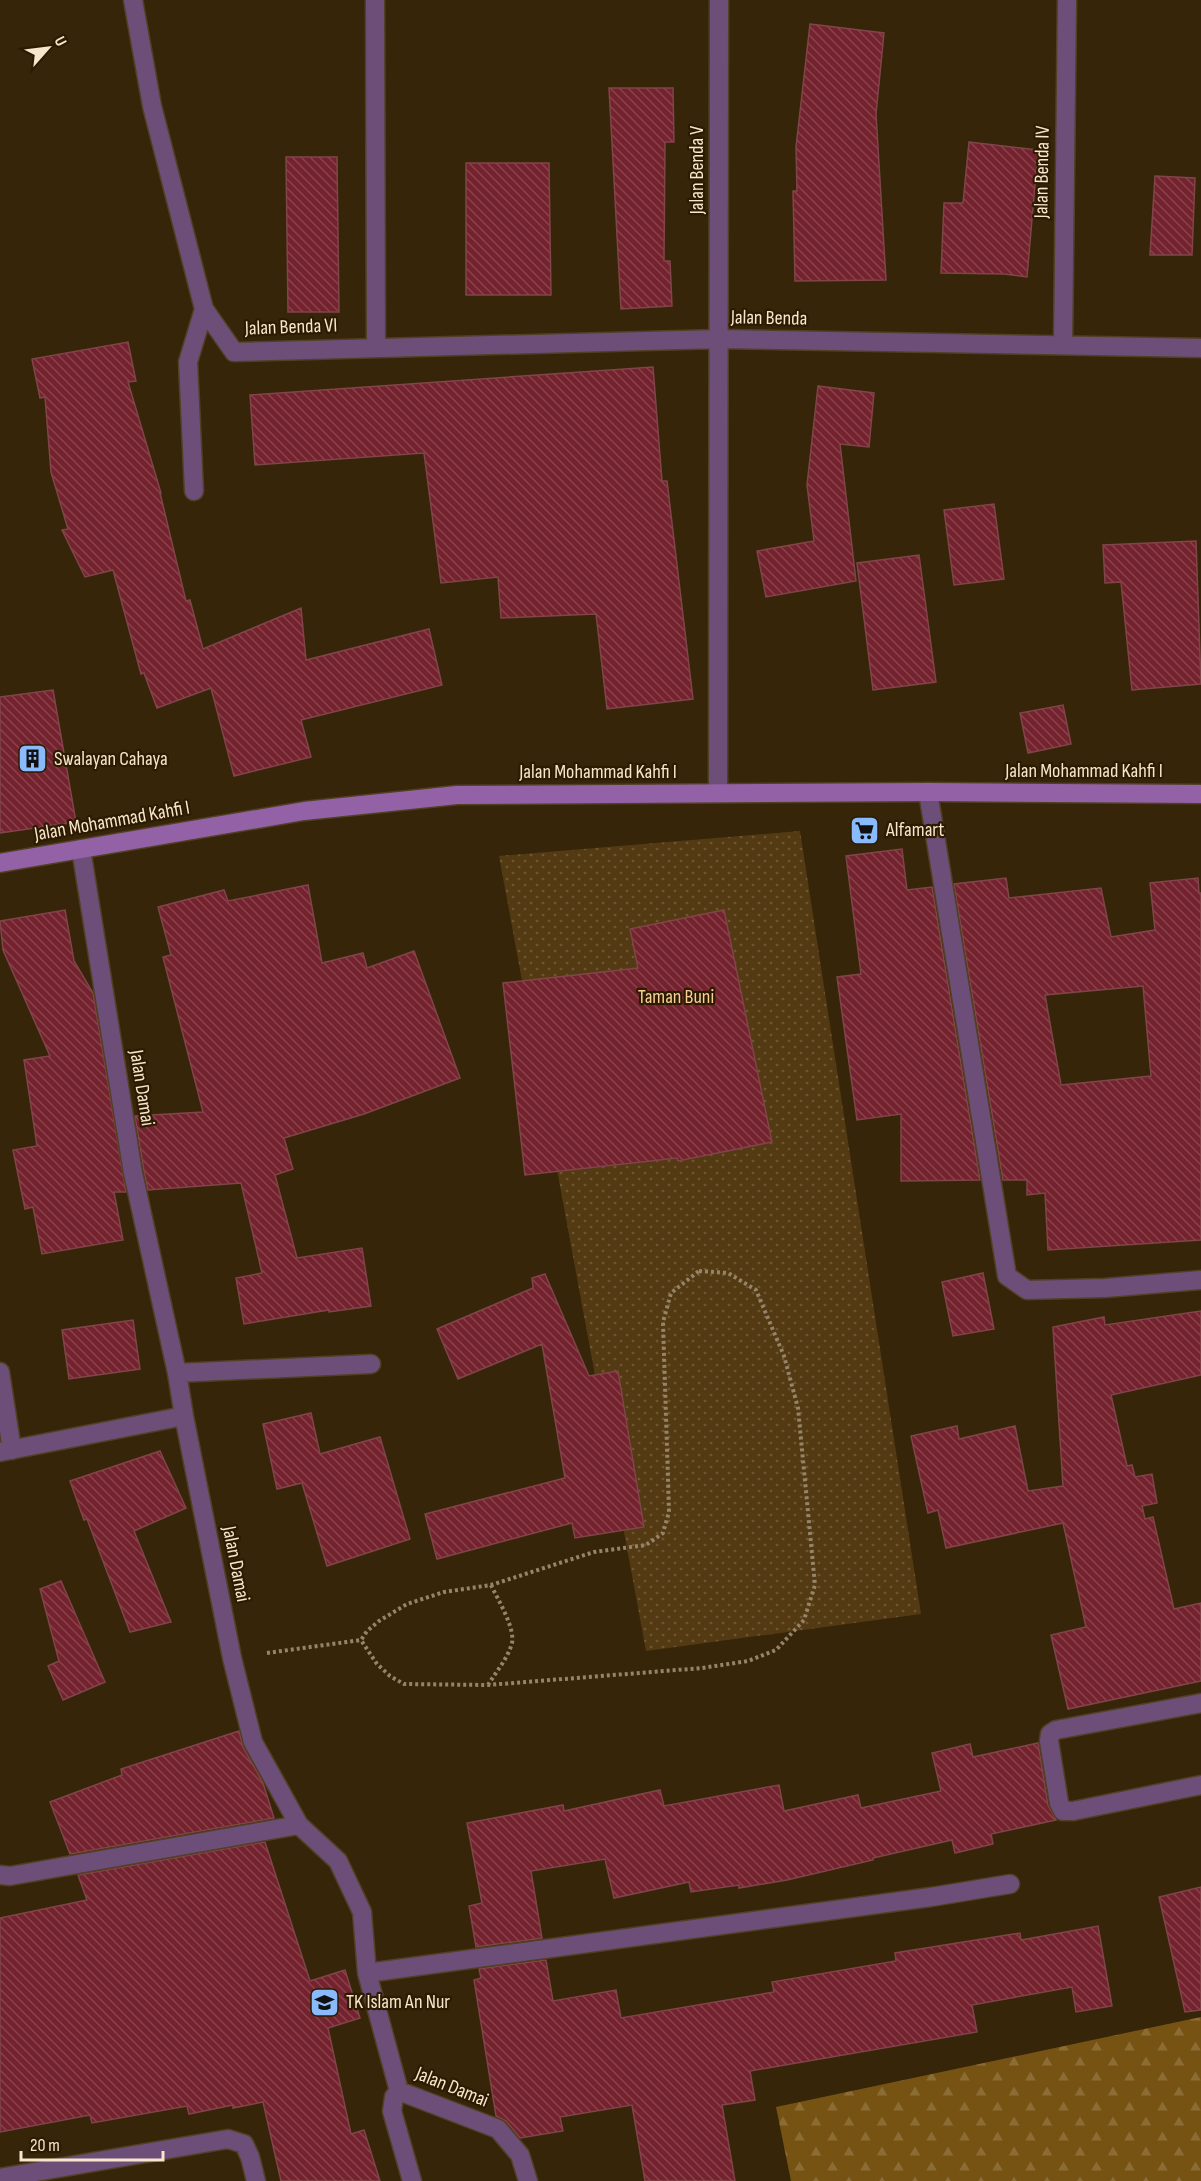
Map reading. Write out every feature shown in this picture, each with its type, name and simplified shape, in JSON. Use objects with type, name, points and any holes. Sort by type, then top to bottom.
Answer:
[{"type":"main road","name":"Jalan Mohammad Kahfi I","points":[[0,863],[304,811],[457,795],[928,792],[1201,794]]},
{"type":"street","name":"Jalan Benda VI","points":[[133,0],[152,106],[204,309],[234,352],[718,339]]},
{"type":"street","points":[[375,0],[376,347]]},
{"type":"street","name":"Jalan Benda V","points":[[718,339],[720,0]]},
{"type":"street","name":"Jalan Benda IV","points":[[1063,345],[1067,0]]},
{"type":"street","points":[[194,491],[188,362],[204,309]]},
{"type":"street","name":"Jalan Benda","points":[[718,794],[718,339],[1201,348]]},
{"type":"street","points":[[928,792],[1007,1276],[1027,1290],[1105,1288],[1201,1280]]},
{"type":"street","name":"Jalan Damai","points":[[81,849],[133,1173],[177,1374],[232,1658],[253,1742],[299,1825],[338,1861],[362,1912],[367,1973],[399,2091],[498,2129],[520,2155],[528,2181]]},
{"type":"street","points":[[177,1374],[371,1364]]},
{"type":"street","points":[[0,1372],[6,1451],[184,1416]]},
{"type":"street","points":[[1201,1702],[1056,1730],[1050,1734],[1049,1741],[1059,1803],[1063,1811],[1201,1785]]},
{"type":"street","points":[[0,1875],[10,1876],[299,1825]]},
{"type":"street","points":[[367,1973],[919,1899],[1010,1884]]},
{"type":"street","points":[[399,2091],[394,2097],[392,2111],[412,2181]]},
{"type":"street","points":[[0,2178],[228,2139],[244,2144],[256,2181]]},
{"type":"path","points":[[232,1658],[361,1640],[367,1631],[379,1621],[406,1604],[444,1592],[491,1585],[594,1552],[646,1545],[663,1533],[669,1512],[663,1322],[671,1293],[699,1271],[728,1273],[756,1290],[784,1356],[798,1408],[815,1585],[804,1620],[776,1650],[748,1661],[702,1668],[489,1685],[404,1684],[390,1676],[377,1664],[361,1640]]},
{"type":"path","points":[[489,1685],[507,1655],[512,1641],[507,1618],[491,1585]]},
{"type":"green space","name":"Taman Buni","points":[[800,831],[921,1614],[646,1651],[499,856]]},
{"type":"green space","points":[[1201,2017],[1201,2181],[791,2181],[776,2107]]},
{"type":"building","points":[[810,24],[884,33],[876,114],[886,280],[795,281],[793,191],[797,191],[796,147]]},
{"type":"building","points":[[609,88],[673,88],[674,142],[665,142],[664,261],[670,261],[672,306],[621,309]]},
{"type":"building","points":[[969,142],[1038,150],[1027,277],[1004,274],[941,273],[944,203],[963,203]]},
{"type":"building","points":[[286,157],[337,157],[339,312],[288,312]]},
{"type":"building","points":[[466,163],[549,163],[551,295],[466,295]]},
{"type":"building","points":[[1155,176],[1195,178],[1192,255],[1150,255]]},
{"type":"building","points":[[128,342],[136,381],[128,382],[161,493],[186,601],[190,600],[203,649],[301,608],[306,660],[429,629],[442,685],[301,720],[311,757],[234,776],[211,688],[157,708],[144,673],[141,674],[113,570],[85,577],[62,530],[68,529],[51,472],[45,397],[40,398],[32,359]]},
{"type":"building","points":[[653,367],[662,481],[667,481],[693,699],[607,709],[596,614],[501,618],[498,577],[441,583],[424,453],[255,465],[250,395]]},
{"type":"building","points":[[818,386],[874,393],[869,447],[840,444],[856,581],[766,597],[757,551],[814,541],[807,485]]},
{"type":"building","points":[[994,504],[1004,579],[954,585],[944,510]]},
{"type":"building","points":[[1196,541],[1201,684],[1132,690],[1121,582],[1105,583],[1103,545]]},
{"type":"building","points":[[919,555],[936,682],[873,690],[857,563]]},
{"type":"building","name":"Swalayan Cahaya","points":[[53,690],[76,822],[0,833],[0,697]]},
{"type":"building","points":[[1063,705],[1071,744],[1028,753],[1020,713]]},
{"type":"building","points":[[902,849],[907,890],[932,887],[980,1180],[901,1181],[901,1114],[857,1120],[837,977],[861,974],[846,856]]},
{"type":"building","points":[[1006,878],[1009,898],[1101,888],[1111,937],[1155,930],[1150,883],[1198,878],[1199,893],[1201,893],[1201,1240],[1048,1250],[1045,1193],[1027,1195],[1027,1180],[1003,1180],[954,884]],"holes":[[[1143,986],[1151,1076],[1061,1085],[1045,995]]]},
{"type":"building","points":[[308,885],[322,963],[363,953],[367,968],[414,951],[460,1078],[364,1114],[284,1138],[293,1169],[275,1175],[297,1258],[362,1248],[371,1306],[329,1312],[329,1310],[244,1324],[236,1278],[262,1273],[241,1183],[148,1190],[144,1171],[135,1116],[203,1112],[163,957],[171,955],[158,907],[224,890],[228,901]]},
{"type":"building","points":[[65,910],[74,961],[93,993],[126,1192],[114,1192],[123,1240],[42,1254],[33,1207],[25,1209],[13,1150],[37,1146],[24,1060],[50,1056],[3,950],[0,921]]},
{"type":"building","points":[[724,910],[772,1142],[678,1161],[677,1158],[525,1175],[503,983],[638,968],[630,929]]},
{"type":"building","points":[[983,1273],[994,1329],[953,1336],[942,1282]]},
{"type":"building","points":[[545,1274],[589,1376],[618,1371],[644,1527],[575,1538],[572,1523],[437,1559],[425,1514],[565,1478],[542,1344],[458,1379],[437,1329],[533,1288],[532,1278]]},
{"type":"building","points":[[1201,1311],[1201,1375],[1111,1395],[1127,1466],[1132,1465],[1135,1477],[1152,1474],[1157,1503],[1142,1506],[1145,1519],[1153,1517],[1174,1609],[1201,1603],[1201,1681],[1068,1709],[1051,1635],[1086,1627],[1063,1523],[946,1548],[938,1510],[928,1513],[911,1436],[957,1426],[959,1439],[1015,1426],[1028,1491],[1063,1486],[1053,1327],[1104,1317],[1105,1325]]},
{"type":"building","points":[[133,1320],[140,1369],[69,1379],[62,1330]]},
{"type":"building","points":[[311,1413],[320,1454],[380,1437],[410,1539],[327,1566],[302,1483],[277,1489],[263,1424]]},
{"type":"building","points":[[160,1451],[186,1508],[134,1531],[171,1622],[130,1632],[70,1481]]},
{"type":"building","points":[[61,1581],[105,1682],[63,1700],[48,1666],[59,1661],[40,1589]]},
{"type":"building","points":[[239,1731],[243,1747],[263,1783],[274,1818],[70,1854],[50,1802],[122,1775],[121,1769]]},
{"type":"building","points":[[1038,1743],[1048,1805],[1056,1820],[991,1834],[993,1844],[955,1853],[952,1840],[787,1880],[739,1888],[739,1885],[691,1892],[689,1882],[614,1898],[605,1859],[531,1871],[542,1938],[476,1947],[469,1906],[482,1903],[467,1823],[563,1805],[564,1811],[660,1790],[664,1806],[779,1785],[784,1811],[858,1795],[861,1808],[941,1791],[932,1753],[970,1744],[973,1757]]},
{"type":"building","points":[[265,1842],[310,1981],[345,1970],[360,2018],[328,2028],[351,2134],[364,2130],[380,2181],[281,2181],[263,2102],[233,2108],[233,2105],[189,2114],[187,2106],[92,2123],[90,2115],[0,2132],[0,1918],[87,1900],[78,1875]]},
{"type":"building","points":[[1201,1887],[1201,2010],[1185,2012],[1159,1897]]},
{"type":"building","points":[[1098,1926],[1112,2006],[1076,2012],[1072,1987],[972,2005],[977,2032],[750,2071],[755,2100],[722,2105],[735,2181],[645,2181],[632,2105],[560,2117],[563,2131],[520,2138],[506,2121],[496,2116],[474,1980],[481,1978],[479,1969],[546,1960],[553,2001],[616,1990],[621,2018],[774,1992],[772,1982],[896,1961],[895,1953],[1020,1933],[1021,1940]]},
{"type":"place","name":"Swalayan Cahaya","points":[[33,759]]},
{"type":"place","name":"Alfamart","points":[[865,830]]},
{"type":"place","name":"TK Islam An Nur","points":[[325,2002]]}]
